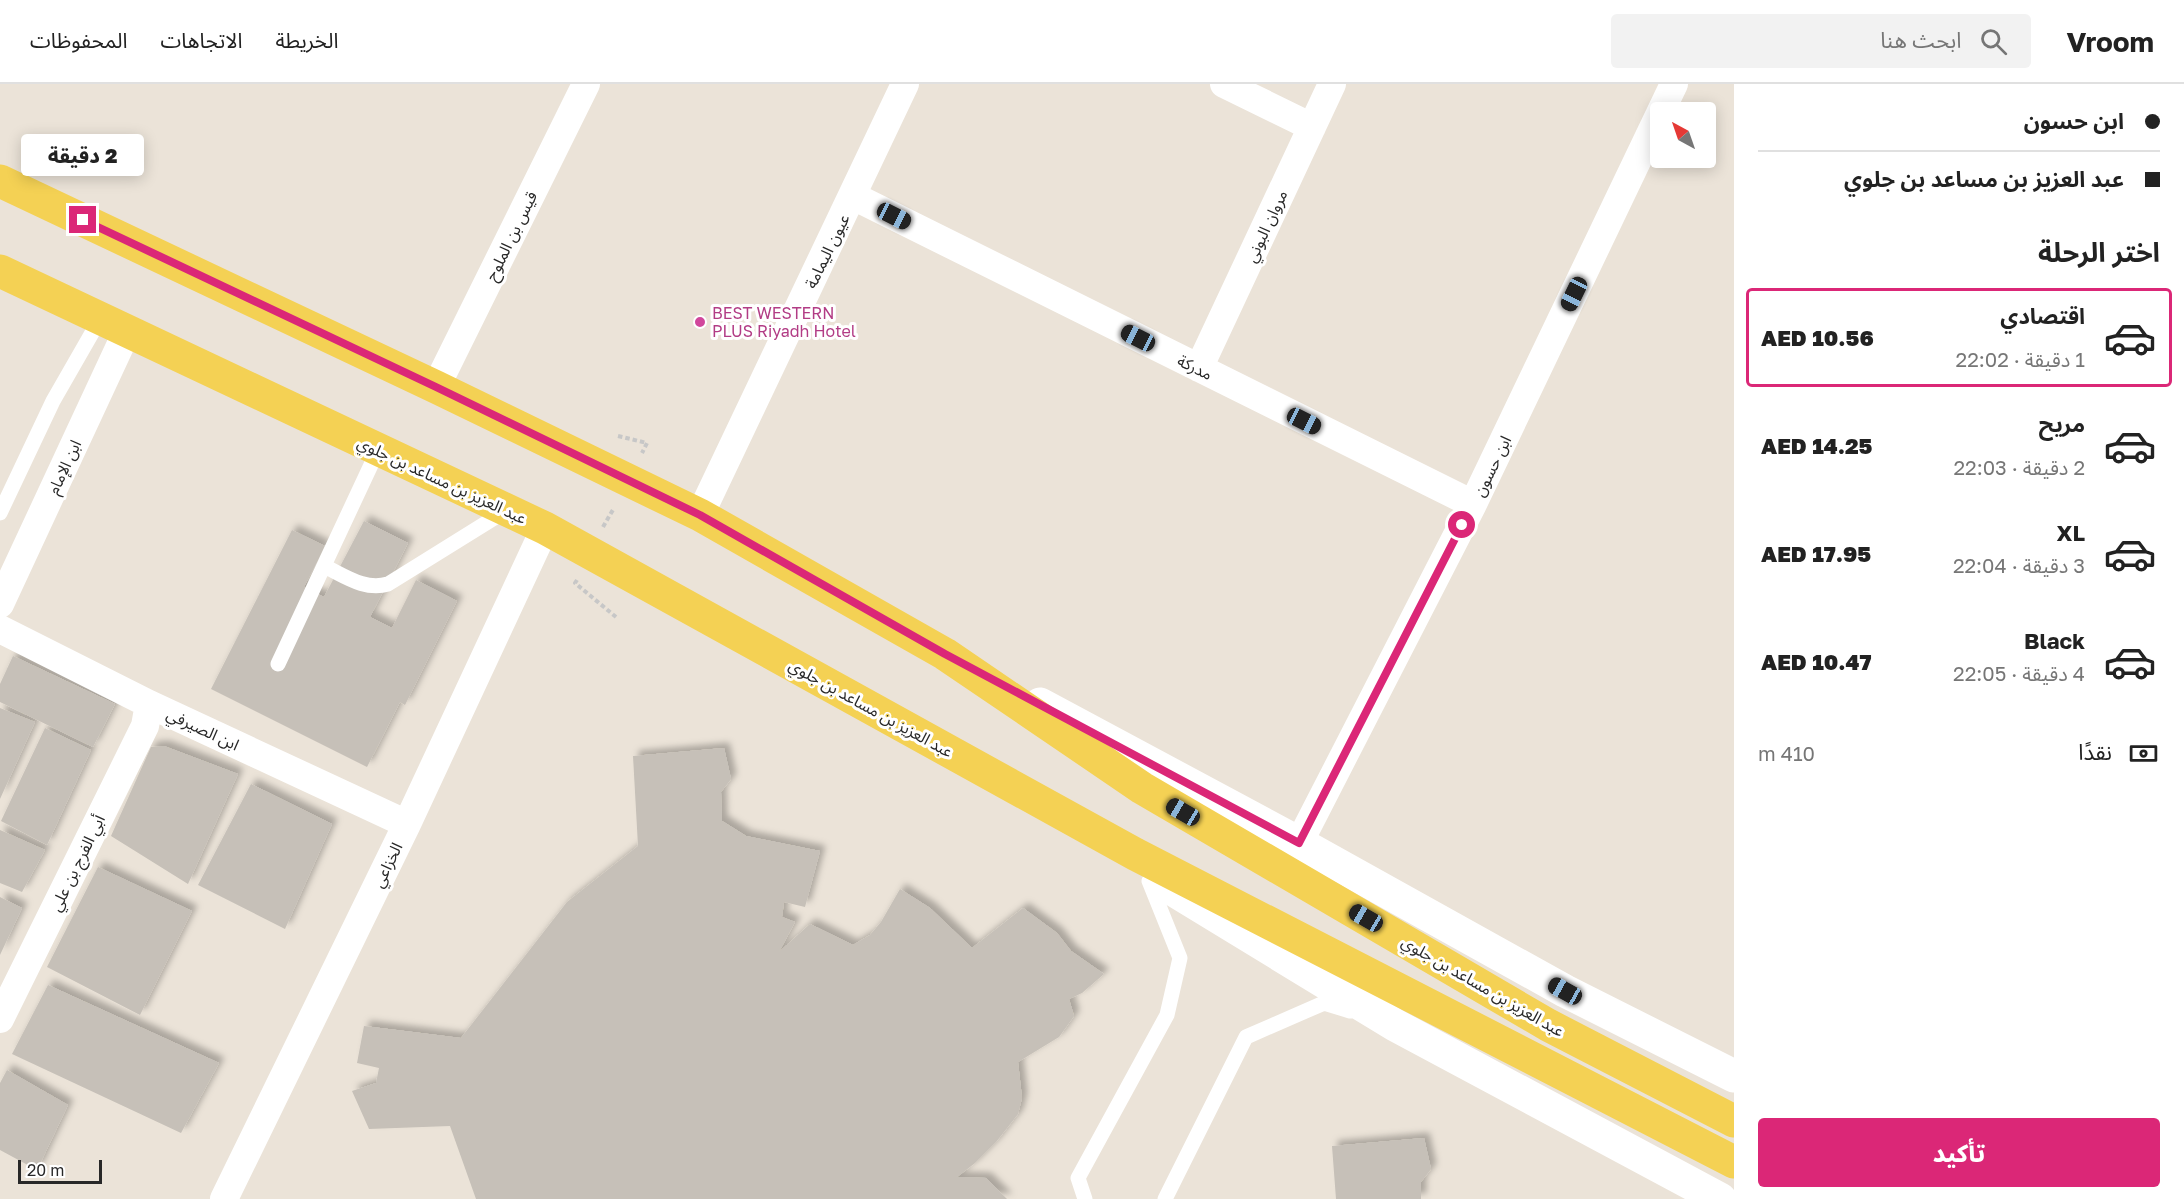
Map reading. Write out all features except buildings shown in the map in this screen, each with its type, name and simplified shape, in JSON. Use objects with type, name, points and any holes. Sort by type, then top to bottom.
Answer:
[{"type":"main road","name":"عبد العزيز بن مساعد بن جلوي","points":[[0,181],[436,387],[700,515],[945,654],[1152,794],[1548,1024],[1734,1121]]},
{"type":"main road","name":"عبد العزيز بن مساعد بن جلوي","points":[[0,271],[545,528],[1140,863],[1734,1162]]},
{"type":"main road","points":[[945,654],[1299,843],[1565,991],[1734,1076]]},
{"type":"main road","points":[[1140,863],[1395,1025],[1720,1199]]},
{"type":"street","name":"عيون اليمامة","points":[[700,515],[905,84]]},
{"type":"street","points":[[1224,84],[1312,128]]},
{"type":"street","name":"مروان البوني","points":[[1199,368],[1332,84]]},
{"type":"street","name":"ابن حسون","points":[[1299,843],[1473,504],[1674,84]]},
{"type":"street","name":"قيس بن الملوح","points":[[436,387],[582,85]]},
{"type":"street","name":"مدركة","points":[[853,196],[1473,504]]},
{"type":"street","name":"ابن الإمام","points":[[0,603],[114,325]]},
{"type":"street","name":"الخزاعي","points":[[224,1199],[407,824],[545,528]]},
{"type":"street","name":"ابن الصيرفي","points":[[0,629],[149,704],[407,824]]},
{"type":"street","name":"أبي الفرج بن علي","points":[[0,1019],[145,726],[149,704]]},
{"type":"lane","points":[[0,513],[53,401],[114,325]]},
{"type":"lane","points":[[278,664],[378,450]]},
{"type":"lane","points":[[324,566],[366,586],[377,588],[388,584],[507,510]]},
{"type":"lane","points":[[1085,1199],[1078,1178],[1167,1015],[1180,958],[1140,863]]},
{"type":"lane","points":[[1165,1199],[1246,1037],[1324,1003],[1395,1025]]},
{"type":"path","points":[[618,436],[647,443],[639,458]]},
{"type":"path","points":[[575,583],[616,617]]},
{"type":"place","name":"BEST WESTERN PLUS Riyadh Hotel","points":[[700,322]]},
{"type":"route","points":[[83,220],[700,515],[945,654],[1299,843],[1462,525]]}]
